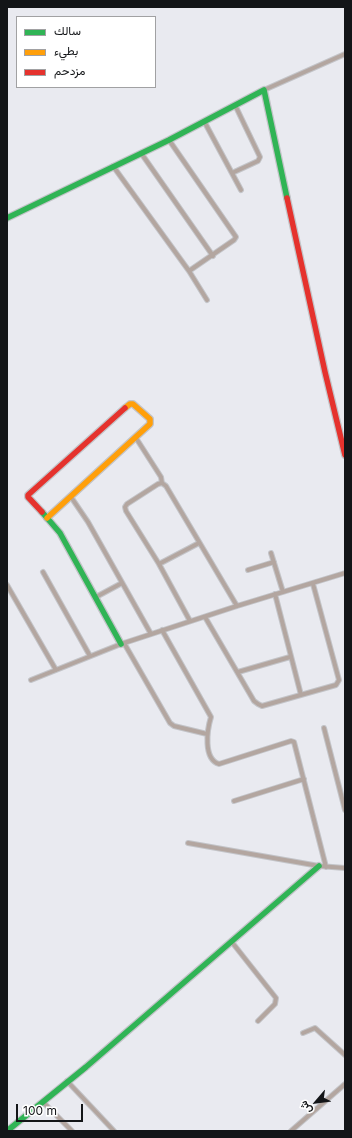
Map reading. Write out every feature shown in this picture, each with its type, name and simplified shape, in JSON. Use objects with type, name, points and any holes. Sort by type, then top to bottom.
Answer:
[{"type":"street","points":[[7,218],[169,140],[264,90],[345,54]]},
{"type":"street","points":[[264,90],[325,372],[345,455]]},
{"type":"street","points":[[232,173],[258,161],[260,157],[235,105]]},
{"type":"street","points":[[204,121],[241,190]]},
{"type":"street","points":[[169,140],[236,236],[234,240],[213,256],[189,271]]},
{"type":"street","points":[[141,153],[213,256]]},
{"type":"street","points":[[113,166],[189,271],[207,300]]},
{"type":"street","points":[[47,518],[150,424],[151,422],[133,404],[130,404],[28,493],[28,496],[67,543],[96,597],[170,723],[174,726],[207,734]]},
{"type":"street","points":[[136,438],[161,477],[162,483],[166,486],[236,606]]},
{"type":"street","points":[[162,483],[133,500],[125,507],[126,511],[160,564],[190,621]]},
{"type":"street","points":[[71,497],[88,522],[151,634]]},
{"type":"street","points":[[160,564],[199,543]]},
{"type":"street","points":[[271,553],[283,592]]},
{"type":"street","points":[[248,570],[274,562]]},
{"type":"street","points":[[43,572],[90,656]]},
{"type":"street","points":[[31,680],[123,643],[236,606],[313,584],[345,573]]},
{"type":"street","points":[[96,597],[122,583]]},
{"type":"street","points":[[205,617],[254,701],[258,704],[262,706],[336,685],[339,680],[313,584]]},
{"type":"street","points":[[7,585],[56,670]]},
{"type":"street","points":[[275,594],[301,695]]},
{"type":"street","points":[[162,630],[211,717],[207,734],[208,746],[212,760],[219,764],[291,741],[294,742],[326,868]]},
{"type":"street","points":[[238,672],[290,657]]},
{"type":"street","points":[[324,728],[345,810]]},
{"type":"street","points":[[234,801],[304,779]]},
{"type":"street","points":[[188,843],[326,868],[345,868]]},
{"type":"street","points":[[7,1131],[92,1062],[319,866]]},
{"type":"street","points":[[231,941],[276,998],[275,1004],[258,1021]]},
{"type":"street","points":[[303,1033],[315,1028],[345,1056]]},
{"type":"street","points":[[67,1081],[114,1131]]},
{"type":"street","points":[[292,1131],[345,1084]]},
{"type":"street","points":[[43,1102],[72,1131]]},
{"type":"traffic: fast","points":[[7,218],[169,140],[264,90],[287,198]]},
{"type":"traffic: fast","points":[[42,512],[60,533],[121,644]]},
{"type":"traffic: fast","points":[[7,1131],[86,1067],[319,866]]},
{"type":"traffic: slow","points":[[47,518],[150,424],[150,419],[133,404],[130,404],[125,408]]},
{"type":"traffic: jam","points":[[287,198],[325,372],[345,455]]},
{"type":"traffic: jam","points":[[42,512],[28,497],[28,495],[125,408]]}]
